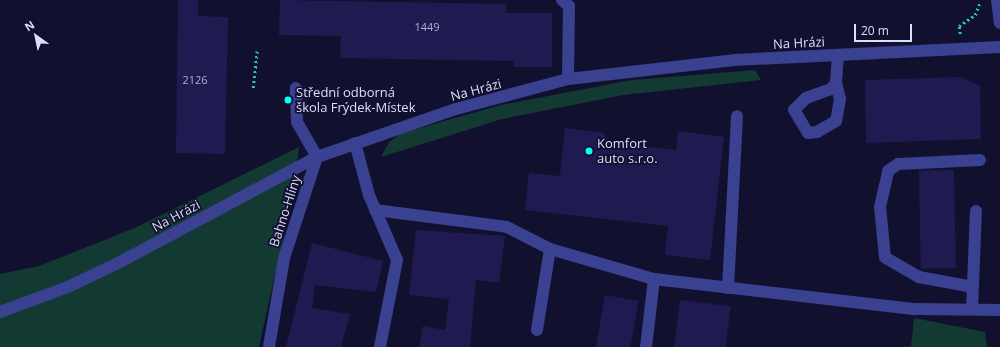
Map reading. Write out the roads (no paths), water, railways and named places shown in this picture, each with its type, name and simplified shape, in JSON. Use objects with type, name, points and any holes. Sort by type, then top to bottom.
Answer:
[{"type":"street","points":[[562,0],[569,6],[568,79]]},
{"type":"street","points":[[997,0],[1000,23]]},
{"type":"street","name":"Na Hrázi","points":[[0,312],[94,274],[317,157],[456,110],[568,79],[734,60],[1000,47]]},
{"type":"street","points":[[836,83],[818,96],[797,103],[796,118],[808,133],[817,132],[836,121],[840,99],[836,83],[838,55]]},
{"type":"street","points":[[296,88],[297,122],[317,157]]},
{"type":"street","points":[[728,288],[737,116]]},
{"type":"street","points":[[355,143],[375,210],[397,260],[380,347]]},
{"type":"street","name":"Bahno-Hlíny","points":[[269,347],[284,258],[317,157]]},
{"type":"street","points":[[973,287],[919,277],[885,257],[880,207],[888,171],[898,164],[980,160]]},
{"type":"street","points":[[375,210],[507,227],[550,250],[654,279],[915,309],[1000,310]]},
{"type":"street","points":[[972,309],[976,211]]},
{"type":"street","points":[[537,330],[550,250]]},
{"type":"street","points":[[646,347],[654,279]]},
{"type":"place","name":"Střední odborná škola Frýdek-Místek","points":[[288,100]]},
{"type":"place","name":"Komfort auto s.r.o.","points":[[589,151]]}]
